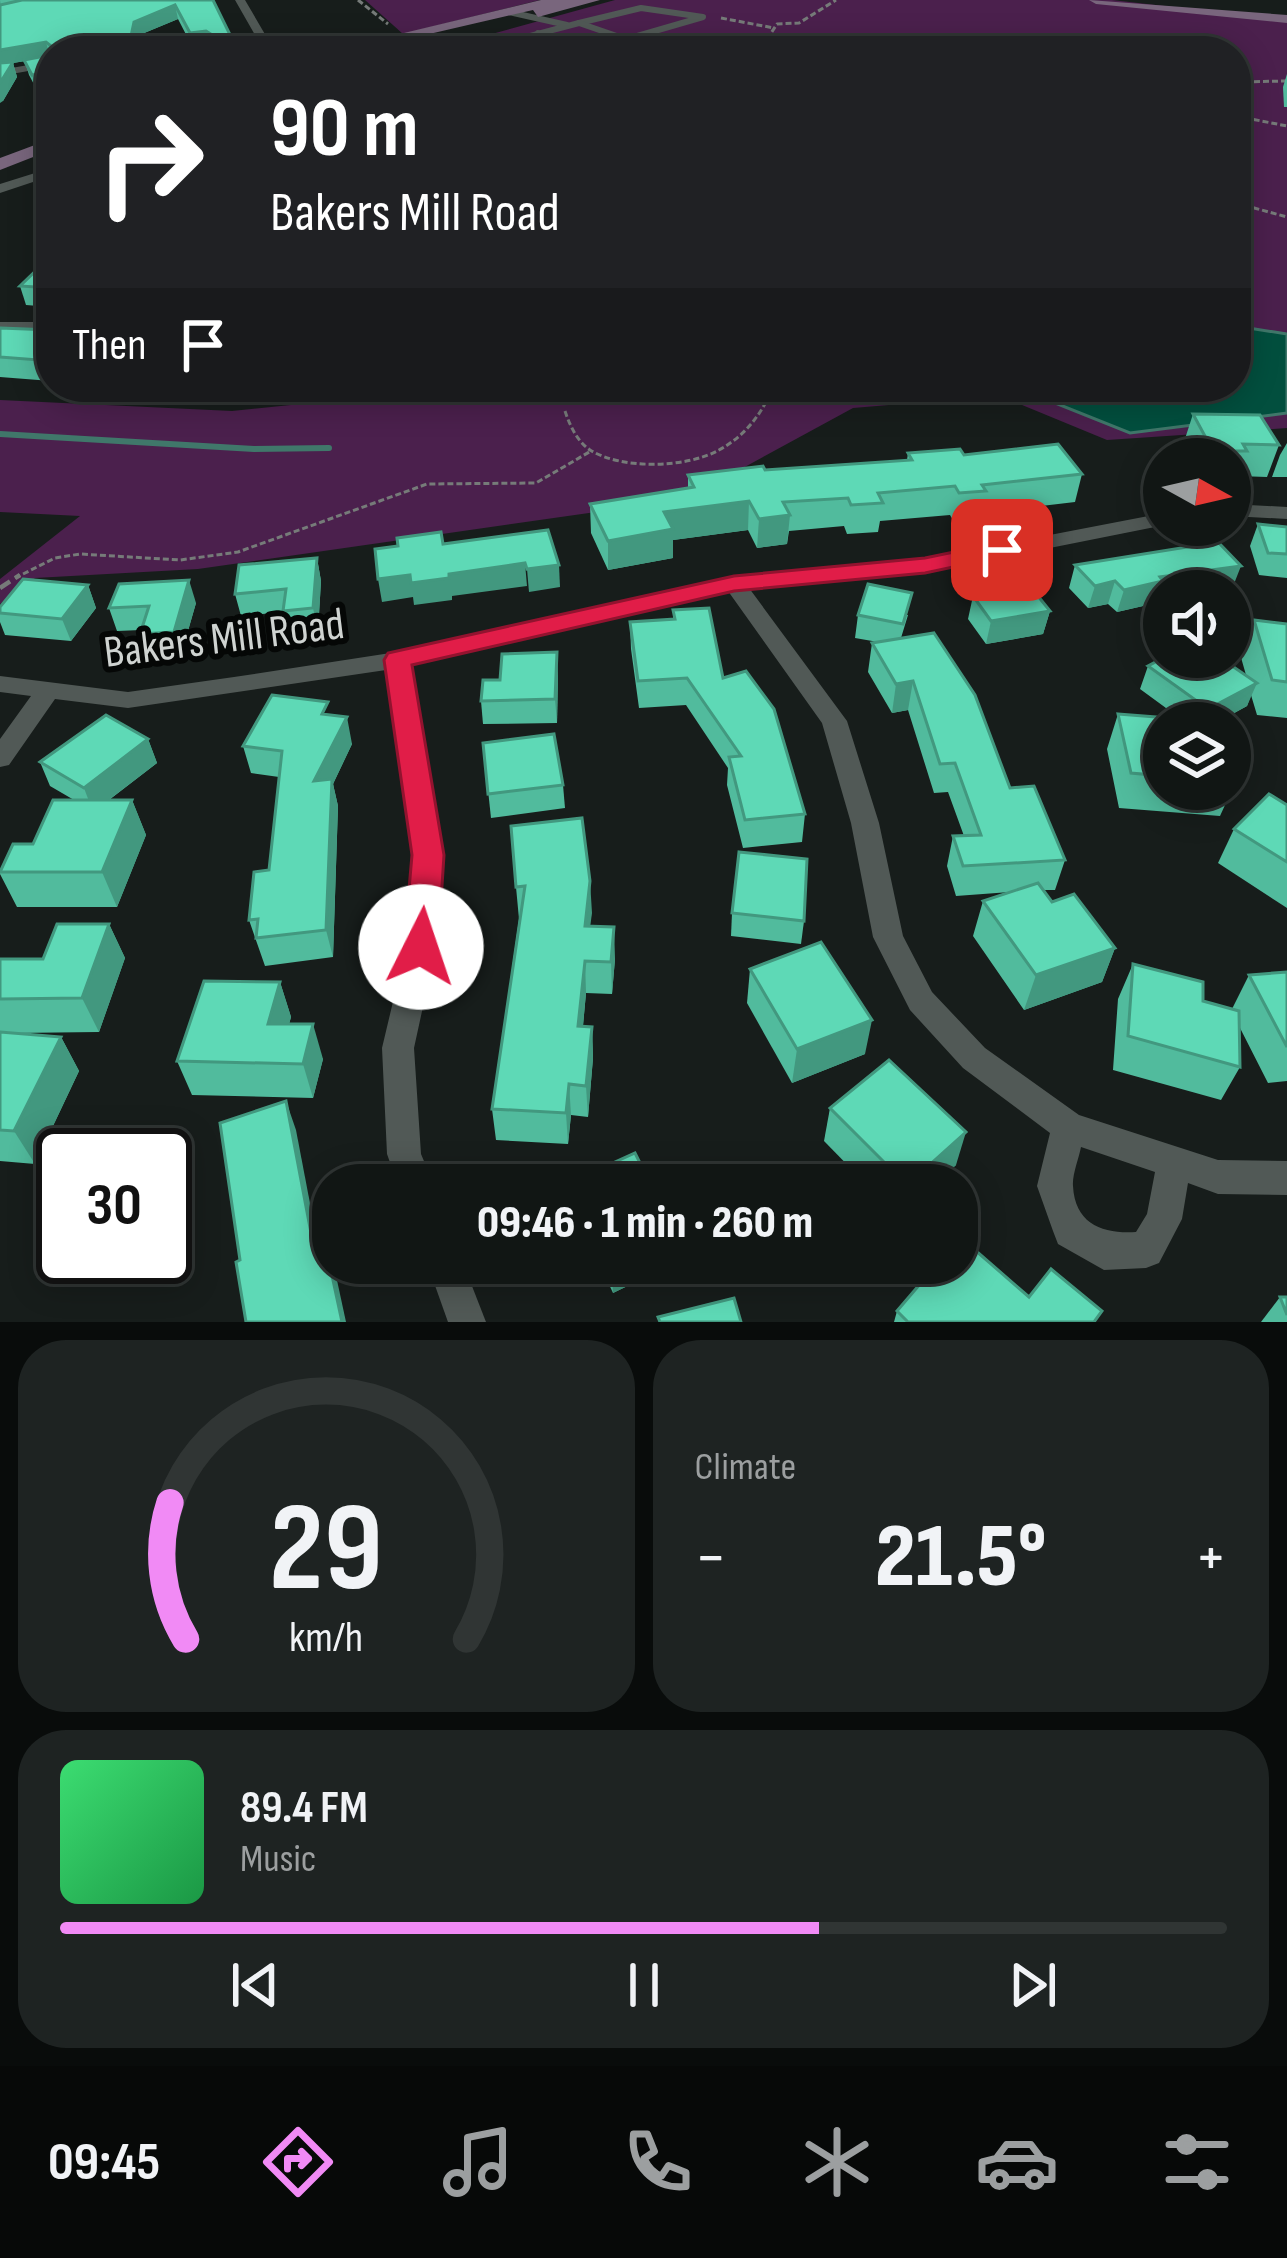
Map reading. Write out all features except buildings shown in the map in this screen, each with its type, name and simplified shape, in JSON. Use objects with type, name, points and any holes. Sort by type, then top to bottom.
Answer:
[{"type":"street","points":[[240,0],[263,36]]},
{"type":"street","points":[[431,36],[559,0]]},
{"type":"street","points":[[410,36],[593,0]]},
{"type":"street","points":[[1096,0],[1287,16]]},
{"type":"street","points":[[1155,0],[1287,16]]},
{"type":"street","points":[[0,73],[36,67]]},
{"type":"street","points":[[2,158],[36,139]]},
{"type":"street","points":[[2,158],[36,148]]},
{"type":"street","points":[[2,158],[36,167]]},
{"type":"street","points":[[0,189],[36,176]]},
{"type":"street","points":[[0,327],[36,327]]},
{"type":"street","points":[[1251,511],[1287,513]]},
{"type":"street","name":"Bakers Mill Road","points":[[0,684],[46,694],[128,700],[398,660],[734,584],[925,566],[1143,523]]},
{"type":"street","points":[[734,584],[834,721],[865,823],[888,937],[922,1001],[974,1058],[1069,1127],[1217,1177],[1287,1178]]},
{"type":"street","points":[[398,660],[428,855],[421,947],[398,1048],[408,1164]]},
{"type":"street","points":[[0,758],[46,694]]},
{"type":"street","points":[[1069,1127],[1055,1186],[1071,1231],[1104,1252],[1146,1250],[1164,1220],[1174,1162]]},
{"type":"street","points":[[453,1284],[467,1322]]},
{"type":"lane","points":[[526,36],[650,7],[703,18]]},
{"type":"lane","points":[[516,14],[568,26]]},
{"type":"lane","points":[[516,14],[547,30]]},
{"type":"lane","points":[[637,36],[703,18]]},
{"type":"lane","points":[[579,23],[617,36]]},
{"type":"lane","points":[[537,33],[545,36]]},
{"type":"path","points":[[358,0],[398,29]]},
{"type":"path","points":[[703,18],[800,23],[836,0]]},
{"type":"path","points":[[755,21],[774,28]]},
{"type":"path","points":[[770,36],[784,22]]},
{"type":"path","points":[[1251,82],[1287,81]]},
{"type":"path","points":[[1251,119],[1287,126]]},
{"type":"path","points":[[1251,207],[1287,217]]},
{"type":"path","points":[[565,411],[591,451],[623,460],[706,458],[735,441],[768,402]]},
{"type":"path","points":[[0,587],[51,556],[210,558],[290,536],[432,482],[464,479],[526,485],[551,476],[591,451]]},
{"type":"shaded area","points":[[365,0],[540,0],[403,34]]},
{"type":"shaded area","points":[[615,0],[1112,0],[1287,20],[1287,334],[1251,328],[1251,36],[485,36]]},
{"type":"shaded area","points":[[1251,328],[1287,334],[1287,413],[1130,433],[1052,402],[1251,402]]},
{"type":"shaded area","points":[[0,400],[232,411],[320,402],[913,403],[853,408],[741,469],[652,504],[198,569],[35,578],[0,604],[0,579],[80,516],[0,512]]},
{"type":"shaded area","points":[[1015,402],[1052,402],[1130,433],[1287,413],[1287,428],[1107,440]]},
{"type":"waterway","points":[[0,434],[254,449],[329,448]]},
{"type":"route","points":[[421,947],[428,855],[398,660],[734,584],[925,566],[1002,550]]}]
